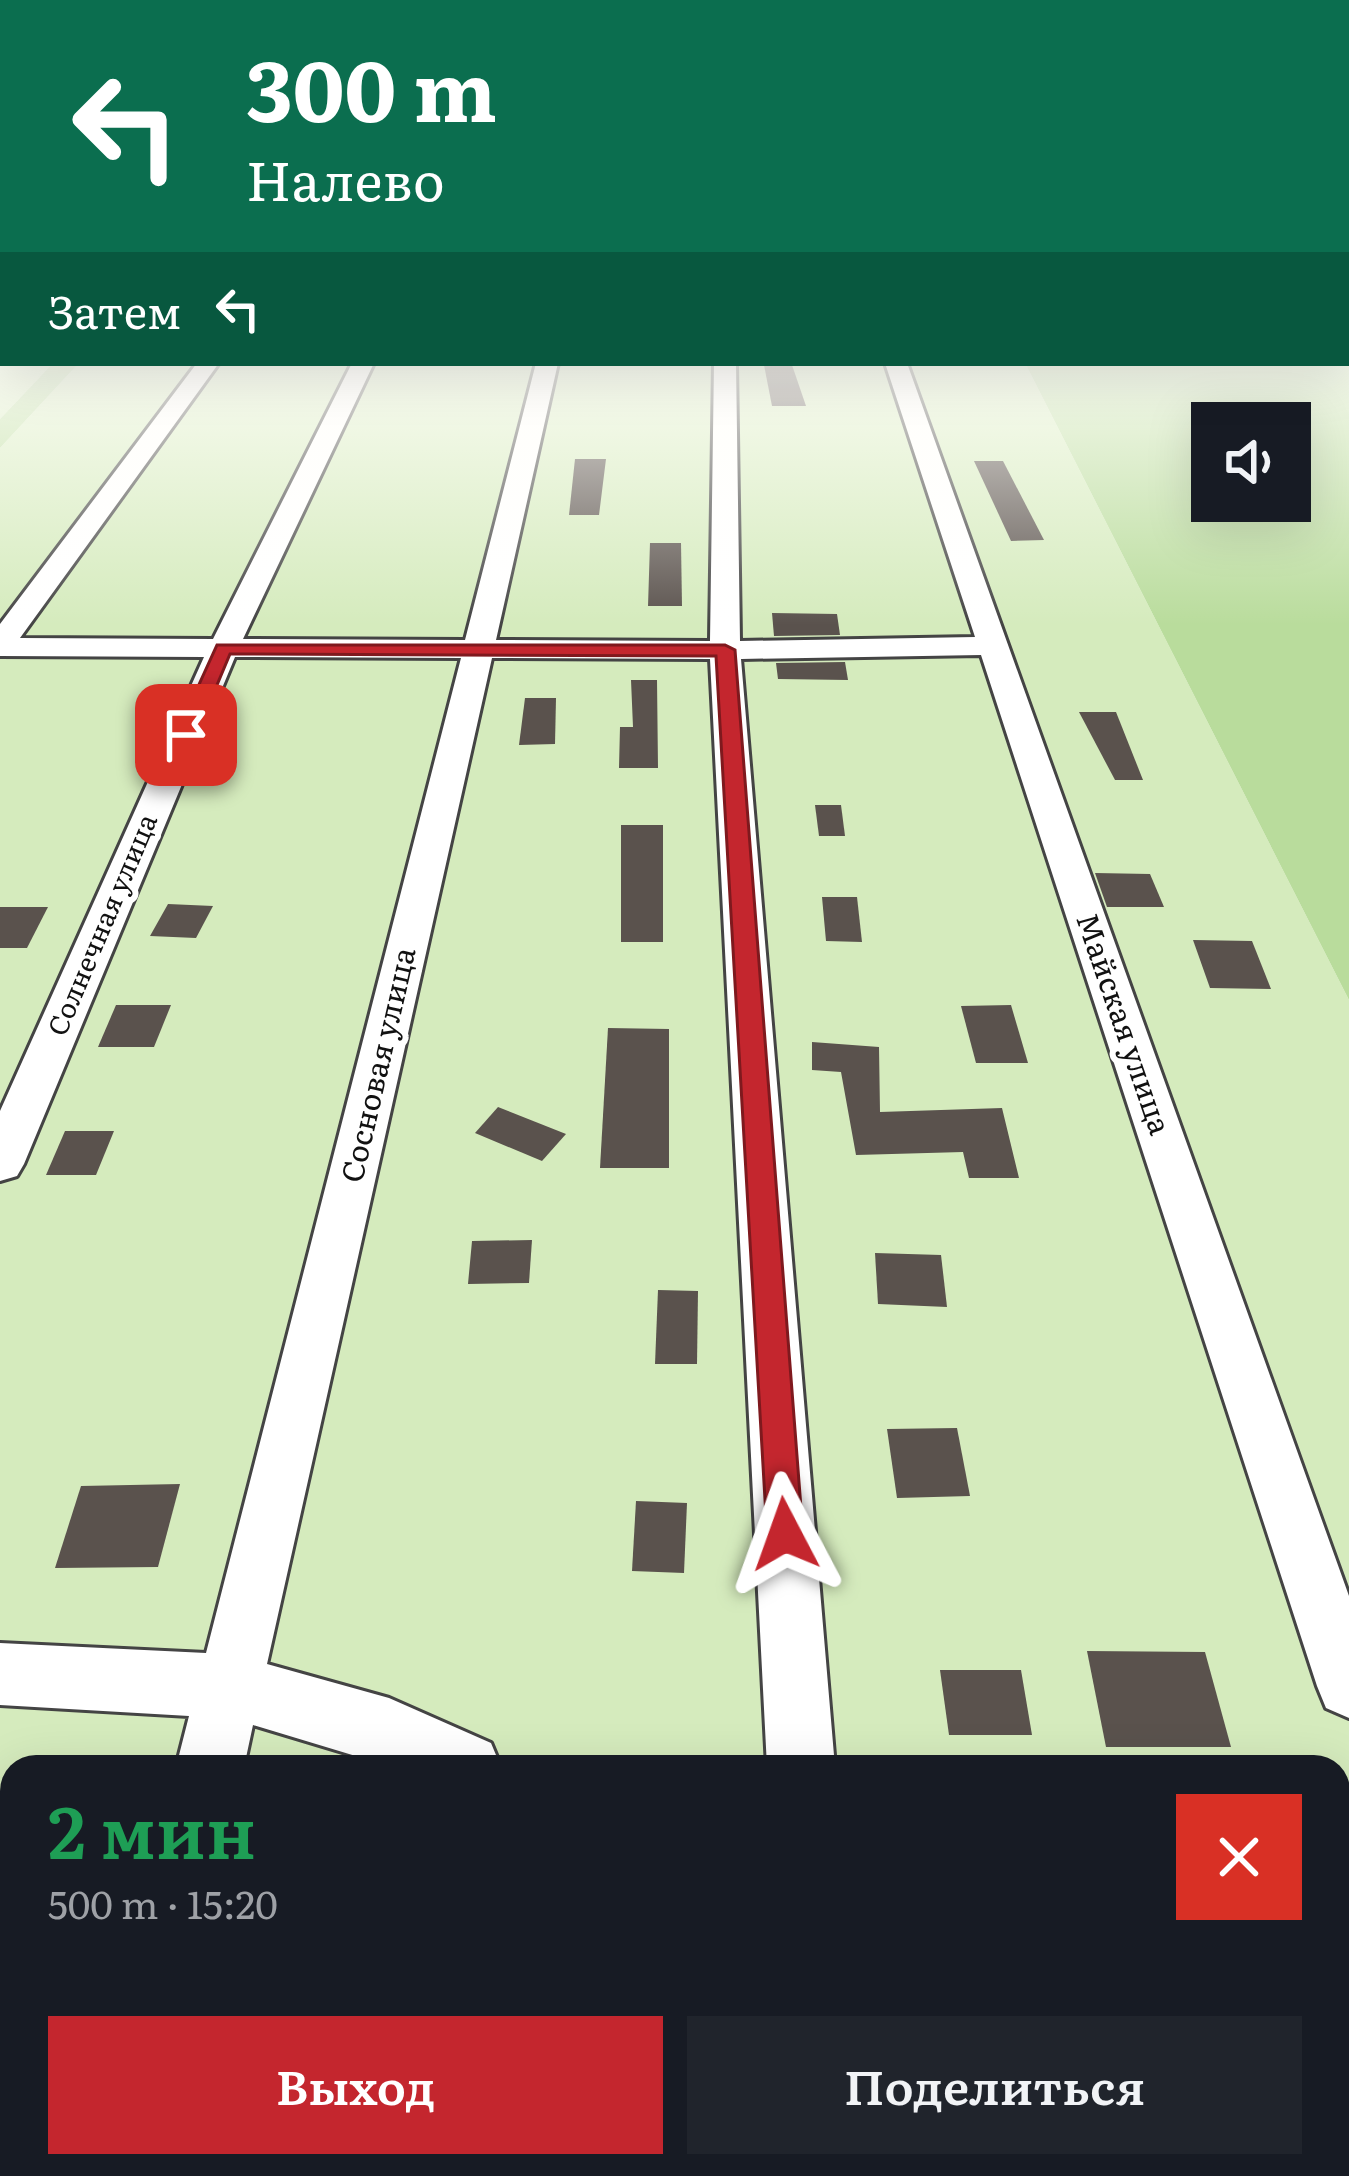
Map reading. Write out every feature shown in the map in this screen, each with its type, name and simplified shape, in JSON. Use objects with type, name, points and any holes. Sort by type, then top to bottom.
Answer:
[{"type":"street","points":[[0,646],[165,422]]},
{"type":"street","name":"Солнечная улица","points":[[0,1163],[223,649],[334,422]]},
{"type":"street","name":"Сосновая улица","points":[[213,1755],[533,422]]},
{"type":"street","points":[[725,422],[725,650],[800,1755]]},
{"type":"street","name":"Майская улица","points":[[916,422],[1349,1686]]},
{"type":"street","points":[[0,646],[477,650],[993,646]]},
{"type":"street","points":[[0,1673],[230,1686],[389,1731],[441,1755]]},
{"type":"green space","points":[[0,422],[25,422],[0,448]]},
{"type":"green space","points":[[25,422],[1055,422],[1349,1000],[1349,1755],[0,1755],[0,448]]},
{"type":"green space","points":[[1055,422],[1191,422],[1191,522],[1311,522],[1311,422],[1349,422],[1349,1000]]},
{"type":"building","points":[[575,459],[606,459],[599,515],[569,515]]},
{"type":"building","points":[[974,461],[1003,461],[1044,540],[1011,541]]},
{"type":"building","points":[[650,543],[681,543],[682,606],[648,606]]},
{"type":"building","points":[[772,613],[837,614],[840,635],[774,636]]},
{"type":"building","points":[[845,662],[848,680],[778,679],[776,663]]},
{"type":"building","points":[[631,680],[657,680],[658,768],[619,768],[620,727],[633,727]]},
{"type":"building","points":[[525,698],[556,698],[555,744],[519,745]]},
{"type":"building","points":[[1079,712],[1116,712],[1143,780],[1115,780]]},
{"type":"building","points":[[815,805],[841,805],[845,836],[819,836]]},
{"type":"building","points":[[621,825],[663,825],[663,942],[621,942]]},
{"type":"building","points":[[1095,873],[1150,874],[1164,907],[1107,907]]},
{"type":"building","points":[[822,897],[857,897],[862,942],[826,941]]},
{"type":"building","points":[[168,904],[213,906],[196,938],[150,936]]},
{"type":"building","points":[[0,907],[48,907],[27,948],[0,948]]},
{"type":"building","points":[[1193,940],[1252,941],[1271,989],[1210,988]]},
{"type":"building","points":[[116,1005],[171,1005],[154,1047],[98,1047]]},
{"type":"building","points":[[1011,1005],[1028,1063],[976,1063],[961,1006]]},
{"type":"building","points":[[608,1028],[669,1029],[669,1168],[600,1168]]},
{"type":"building","points":[[812,1042],[879,1047],[880,1112],[1002,1108],[1019,1178],[969,1178],[963,1152],[856,1155],[841,1072],[812,1070]]},
{"type":"building","points":[[498,1107],[566,1134],[542,1161],[475,1133]]},
{"type":"building","points":[[65,1131],[114,1131],[96,1175],[46,1175]]},
{"type":"building","points":[[532,1240],[529,1283],[468,1284],[472,1241]]},
{"type":"building","points":[[875,1253],[941,1255],[947,1307],[878,1304]]},
{"type":"building","points":[[658,1290],[698,1291],[697,1364],[655,1364]]},
{"type":"building","points":[[957,1428],[970,1496],[897,1498],[887,1429]]},
{"type":"building","points":[[180,1484],[158,1567],[55,1568],[81,1486]]},
{"type":"building","points":[[636,1501],[687,1503],[684,1573],[632,1571]]},
{"type":"building","points":[[1087,1651],[1205,1652],[1231,1747],[1106,1747]]},
{"type":"building","points":[[940,1670],[1021,1670],[1032,1735],[949,1735]]},
{"type":"route","points":[[186,735],[223,649],[725,650],[785,1534]]}]
